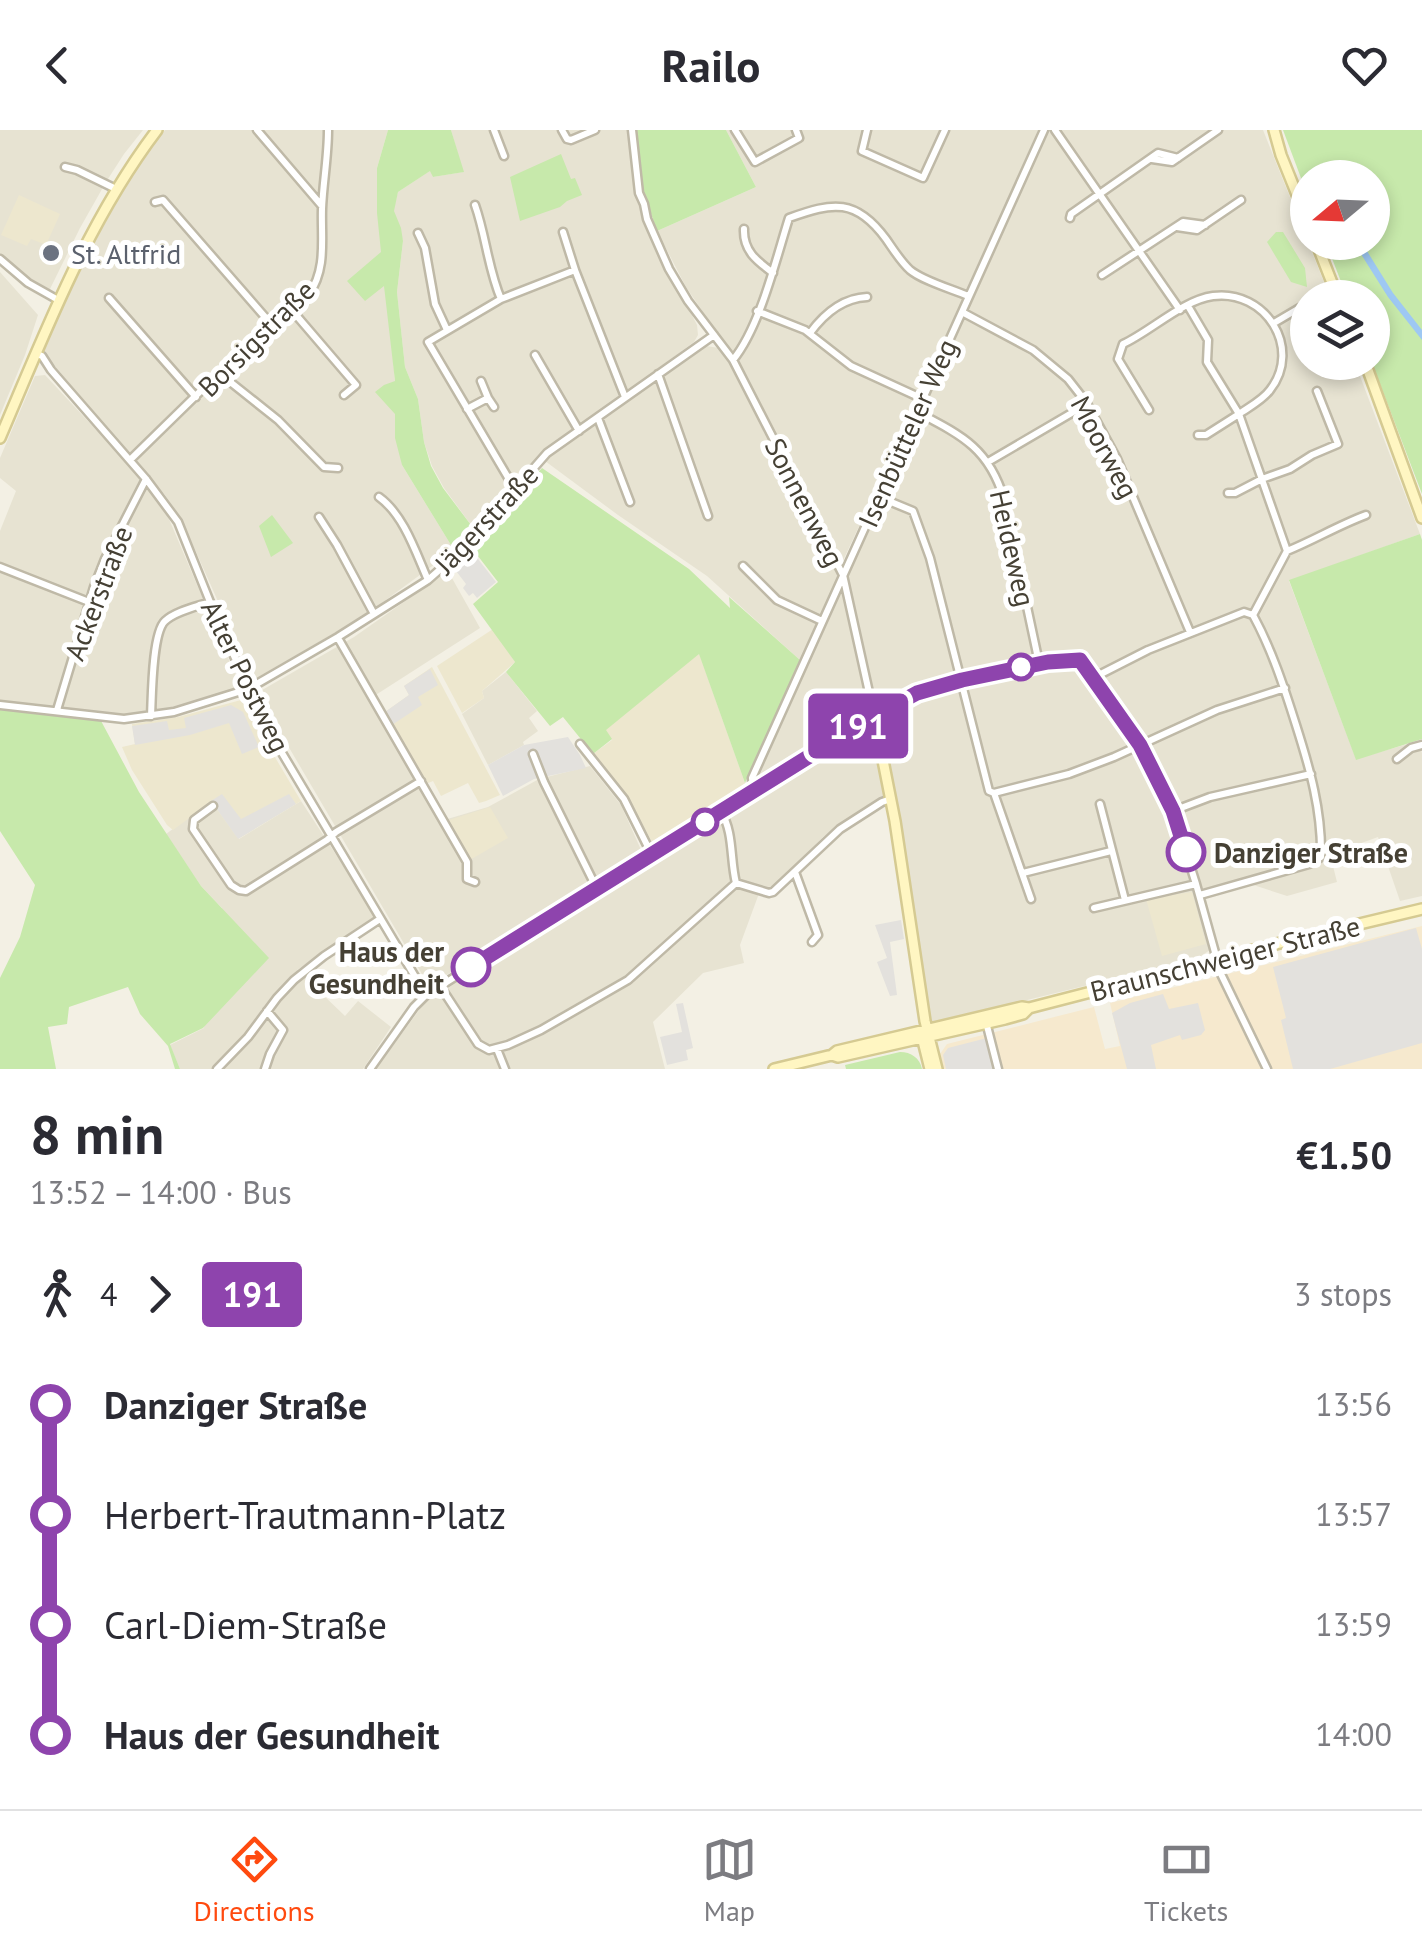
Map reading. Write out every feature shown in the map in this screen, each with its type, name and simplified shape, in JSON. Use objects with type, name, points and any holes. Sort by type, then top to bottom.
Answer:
[{"type":"street","points":[[0,438],[93,228],[156,130]]},
{"type":"street","points":[[256,130],[322,207]]},
{"type":"street","name":"Borsigstraße","points":[[130,460],[309,294],[318,280],[323,252],[328,130]]},
{"type":"street","points":[[494,130],[504,156]]},
{"type":"street","points":[[562,130],[570,140],[595,130]]},
{"type":"street","name":"Sonnenweg","points":[[632,130],[639,193],[669,269],[733,360],[844,576],[892,799],[933,1069]]},
{"type":"street","points":[[736,130],[754,162],[800,138],[796,130]]},
{"type":"street","points":[[867,130],[862,151],[923,178],[944,130]]},
{"type":"street","name":"Isenbütteler Weg","points":[[754,791],[752,778],[1044,130]]},
{"type":"street","points":[[1055,130],[1208,340],[1206,362],[1239,414],[1288,551]]},
{"type":"street","points":[[1070,218],[1158,153],[1178,158],[1218,130]]},
{"type":"street","points":[[1274,130],[1290,173]]},
{"type":"street","points":[[65,167],[116,189]]},
{"type":"street","points":[[155,202],[163,200],[272,325]]},
{"type":"street","points":[[1102,276],[1183,222],[1205,225],[1241,200]]},
{"type":"street","points":[[476,205],[501,299]]},
{"type":"street","points":[[733,360],[773,273],[789,218],[816,208],[846,207],[866,215],[912,272],[968,296]]},
{"type":"street","points":[[744,230],[752,257],[773,273]]},
{"type":"street","points":[[563,232],[624,397]]},
{"type":"street","points":[[418,233],[426,248],[435,304],[447,330]]},
{"type":"street","points":[[0,258],[28,284],[60,301]]},
{"type":"street","points":[[516,491],[428,342],[501,299],[575,270]]},
{"type":"street","points":[[1149,410],[1118,360],[1123,344],[1184,308],[1216,295],[1252,304],[1274,323],[1282,357],[1277,380],[1268,394],[1206,435],[1198,435]]},
{"type":"street","points":[[810,333],[840,305],[852,298],[867,297]]},
{"type":"street","points":[[109,298],[196,398]]},
{"type":"street","points":[[290,308],[356,385],[344,395]]},
{"type":"street","points":[[757,311],[810,333],[851,366],[923,399]]},
{"type":"street","name":"Moorweg","points":[[962,312],[1033,350],[1068,380],[1087,404],[1117,459],[1190,632]]},
{"type":"street","points":[[1274,323],[1290,314]]},
{"type":"street","name":"Jägerstraße","points":[[0,705],[124,719],[205,704],[248,689],[428,580],[462,550],[540,460],[714,335]]},
{"type":"street","points":[[535,356],[580,430]]},
{"type":"street","name":"Alter Postweg","points":[[35,358],[51,370],[146,478],[178,522],[263,722],[426,995]]},
{"type":"street","points":[[219,374],[278,420],[324,467],[338,468]]},
{"type":"street","points":[[658,374],[708,516]]},
{"type":"street","points":[[1371,380],[1422,518]]},
{"type":"street","points":[[481,382],[494,407]]},
{"type":"street","points":[[1228,493],[1290,469],[1312,454],[1338,444],[1318,391]]},
{"type":"street","points":[[467,409],[488,398]]},
{"type":"street","points":[[988,462],[1087,404]]},
{"type":"street","name":"Heideweg","points":[[917,412],[968,441],[988,462],[1004,499],[1039,663]]},
{"type":"street","points":[[598,418],[630,502]]},
{"type":"street","name":"Ackerstraße","points":[[58,710],[105,559],[146,478]]},
{"type":"street","points":[[379,497],[388,503],[428,580]]},
{"type":"street","points":[[879,497],[914,512],[962,680],[986,788],[994,793],[1031,899]]},
{"type":"street","points":[[1253,615],[1288,551],[1366,515]]},
{"type":"street","points":[[319,518],[374,614]]},
{"type":"street","points":[[0,566],[89,602]]},
{"type":"street","points":[[742,566],[778,600],[822,621]]},
{"type":"street","points":[[151,716],[160,628],[171,617],[210,602]]},
{"type":"street","points":[[1093,678],[1190,632],[1244,612],[1253,615],[1272,652],[1320,814],[1321,857],[1310,864],[1200,895]]},
{"type":"street","points":[[338,638],[467,862],[467,879],[475,882]]},
{"type":"street","points":[[370,1069],[426,995],[874,716],[917,693],[1070,659],[1080,660],[1140,745],[1173,811],[1220,974],[1267,1069]]},
{"type":"street","points":[[994,793],[1069,774],[1216,710],[1284,688]]},
{"type":"street","points":[[580,744],[624,799],[652,855]]},
{"type":"street","points":[[1397,759],[1422,744]]},
{"type":"street","points":[[533,754],[597,889]]},
{"type":"street","points":[[1173,811],[1210,796],[1310,774]]},
{"type":"street","points":[[213,806],[194,820],[193,829],[232,885],[246,891],[421,781]]},
{"type":"street","points":[[736,883],[770,893],[778,889],[840,829],[892,799]]},
{"type":"street","points":[[1100,804],[1125,900]]},
{"type":"street","points":[[721,812],[728,827],[736,883]]},
{"type":"street","points":[[1023,874],[1111,851]]},
{"type":"street","points":[[795,872],[818,935],[812,942]]},
{"type":"street","points":[[440,986],[478,1044],[489,1050],[497,1049],[542,1030],[628,980],[736,883]]},
{"type":"street","points":[[1094,908],[1196,884]]},
{"type":"street","name":"Braunschweiger Straße","points":[[774,1069],[832,1055],[838,1057],[925,1031],[1023,1014],[1029,1008],[1422,909]]},
{"type":"street","points":[[217,1069],[248,1038],[294,980],[380,919]]},
{"type":"street","points":[[266,1069],[283,1030],[268,1011]]},
{"type":"street","points":[[986,1020],[998,1069]]},
{"type":"street","points":[[497,1049],[504,1069]]},
{"type":"shaded area","points":[[0,130],[143,130],[106,182],[49,291],[0,256]]},
{"type":"shaded area","points":[[165,130],[388,130],[377,168],[402,465],[454,550],[364,616],[253,680],[180,516],[42,351],[132,174]]},
{"type":"shaded area","points":[[451,130],[629,130],[632,178],[652,236],[697,325],[698,335],[694,342],[540,455],[474,529],[444,488],[424,442],[418,399],[405,367],[397,292],[403,241],[393,211],[398,192],[431,170],[433,177],[463,172]]},
{"type":"shaded area","points":[[726,130],[1038,130],[841,565],[734,358],[686,287],[657,231],[756,187]]},
{"type":"shaded area","points":[[1050,130],[1263,130],[1290,197],[1290,260],[1315,260],[1323,280],[1290,280],[1290,380],[1361,380],[1420,534],[1289,581],[1356,759],[1418,741],[1422,753],[1422,896],[1400,901],[1378,837],[1356,845],[1359,858],[1333,866],[1337,882],[1287,896],[1238,880],[1195,892],[1210,950],[1198,958],[937,1022],[926,1013],[896,797],[845,571],[1040,140]]},
{"type":"shaded area","points":[[19,195],[60,214],[46,245],[31,239],[27,246],[1,235]]},
{"type":"shaded area","points":[[0,272],[38,315],[0,415]]},
{"type":"shaded area","points":[[706,346],[719,348],[729,363],[838,576],[800,660],[707,576],[545,461],[670,367]]},
{"type":"shaded area","points":[[45,375],[141,478],[166,512],[241,688],[204,702],[117,717],[0,701],[0,531],[16,491],[0,478],[0,458],[35,376]]},
{"type":"shaded area","points":[[471,550],[496,582],[477,598],[473,593],[469,596],[463,588],[466,584],[453,567]]},
{"type":"shaded area","points":[[448,571],[480,628],[371,698],[444,820],[488,807],[539,779],[590,766],[621,805],[642,852],[437,981],[426,981],[257,693],[354,637]]},
{"type":"shaded area","points":[[838,583],[887,796],[823,837],[775,886],[761,888],[740,945],[744,963],[703,973],[653,1022],[665,1069],[376,1069],[425,1002],[709,828],[747,796]]},
{"type":"shaded area","points":[[493,629],[515,662],[482,691],[484,698],[462,713],[437,666]]},
{"type":"shaded area","points":[[699,653],[746,791],[655,848],[628,797],[593,754],[612,740],[605,730]]},
{"type":"shaded area","points":[[432,667],[500,795],[479,803],[468,783],[441,796],[433,781],[426,784],[385,712],[409,695],[404,686]]},
{"type":"shaded area","points":[[430,669],[438,685],[418,697],[422,705],[392,725],[385,712],[409,695],[404,686]]},
{"type":"shaded area","points":[[506,672],[537,711],[529,718],[538,731],[524,745],[488,765],[462,714],[484,698],[482,691]]},
{"type":"shaded area","points":[[241,700],[301,801],[238,839],[211,802],[173,830],[132,770],[122,747],[135,744],[132,724],[178,717]]},
{"type":"shaded area","points":[[231,705],[243,712],[259,747],[242,754],[229,723],[135,745],[132,726],[167,721],[169,730],[186,728],[184,718]]},
{"type":"shaded area","points":[[568,737],[586,768],[534,779],[503,796],[488,765],[524,745]]},
{"type":"shaded area","points":[[222,794],[241,819],[289,794],[296,804],[238,839],[211,801]]},
{"type":"shaded area","points":[[211,801],[239,839],[301,801],[376,916],[297,970],[345,1016],[358,1001],[391,1027],[363,1069],[180,1069],[170,1045],[204,1028],[222,908],[201,886],[166,834]]},
{"type":"shaded area","points":[[490,807],[508,838],[468,861],[446,821]]},
{"type":"shaded area","points":[[1192,892],[1206,944],[1162,956],[1146,899]]},
{"type":"shaded area","points":[[901,920],[904,939],[890,942],[897,995],[890,996],[877,962],[887,958],[875,925]]},
{"type":"shaded area","points":[[1422,926],[1422,1069],[944,1069],[940,1054],[947,1044],[1094,1007],[1105,1049],[1120,1046],[1110,1003]]},
{"type":"shaded area","points":[[1416,928],[1422,949],[1422,1043],[1330,1069],[1293,1069],[1273,967]]},
{"type":"shaded area","points":[[1163,994],[1169,1009],[1198,1003],[1205,1030],[1201,1035],[1182,1040],[1180,1035],[1151,1045],[1156,1069],[1127,1069],[1112,1013],[1130,1003]]},
{"type":"shaded area","points":[[683,1003],[693,1048],[686,1050],[688,1060],[667,1065],[660,1037],[682,1032],[676,1004]]},
{"type":"shaded area","points":[[987,1038],[994,1069],[946,1069],[943,1055],[948,1048]]},
{"type":"green space","points":[[388,130],[451,130],[464,172],[433,177],[430,171],[398,192],[394,211],[403,241],[397,292],[405,367],[418,399],[431,466],[474,529],[454,550],[402,465],[395,438],[395,414],[375,392],[395,381],[384,286],[365,301],[347,281],[381,252],[377,168]]},
{"type":"green space","points":[[636,130],[726,130],[756,187],[657,231],[639,179]]},
{"type":"green space","points":[[1283,130],[1422,130],[1422,494],[1378,380],[1390,380],[1390,280],[1340,280],[1333,260],[1390,260],[1390,160],[1294,160]]},
{"type":"green space","points":[[561,154],[582,195],[520,221],[510,177]]},
{"type":"green space","points":[[1276,232],[1283,232],[1290,243],[1290,260],[1300,260],[1306,280],[1290,280],[1267,242]]},
{"type":"green space","points":[[542,468],[689,569],[730,608],[729,597],[800,660],[745,783],[699,654],[606,730],[612,739],[593,754],[563,717],[550,726],[506,672],[515,662],[473,604],[498,582],[471,547]]},
{"type":"green space","points":[[272,515],[293,543],[271,557],[259,526]]},
{"type":"green space","points":[[1420,534],[1422,739],[1356,760],[1289,580]]},
{"type":"green space","points":[[0,710],[100,719],[139,792],[201,886],[269,958],[203,1028],[170,1044],[180,1069],[175,1069],[168,1046],[140,1014],[128,987],[69,1007],[67,1024],[48,1027],[56,1069],[0,1069],[0,978],[20,937],[35,885],[0,831]]},
{"type":"green space","points":[[900,1052],[914,1056],[922,1069],[846,1069],[845,1065]]},
{"type":"water","points":[[1365,260],[1373,260],[1385,280],[1377,280]]},
{"type":"water","points":[[1390,288],[1422,330],[1422,340],[1390,300]]},
{"type":"bus line","name":"191","points":[[471,967],[917,693],[1048,662],[1080,660],[1140,745],[1162,785],[1186,852]]},
{"type":"place","name":"St. Altfrid","points":[[51,253]]},
{"type":"place","name":"Danziger Straße","points":[[1186,852]]},
{"type":"place","name":"Haus der Gesundheit","points":[[471,967]]}]
